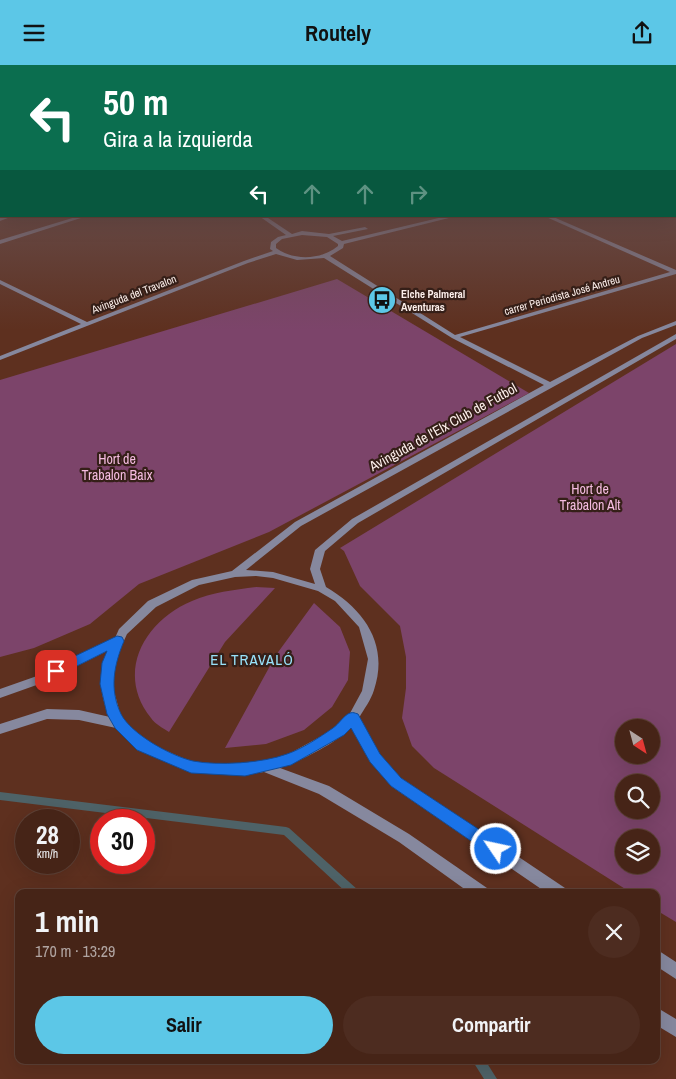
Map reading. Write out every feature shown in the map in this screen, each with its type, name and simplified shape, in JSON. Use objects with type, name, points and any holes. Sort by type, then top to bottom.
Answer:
[{"type":"street","points":[[0,242],[22,235]]},
{"type":"street","points":[[289,235],[273,243],[272,247],[276,252],[286,256],[302,258],[325,256],[338,251],[341,243]]},
{"type":"street","points":[[329,235],[341,243],[369,235]]},
{"type":"street","points":[[591,235],[676,272]]},
{"type":"street","name":"Avinguda del Travalon","points":[[0,358],[276,252]]},
{"type":"street","points":[[325,256],[454,337],[550,385]]},
{"type":"street","name":"carrer Periodista José Andreu","points":[[454,337],[676,272]]},
{"type":"street","points":[[0,282],[86,324]]},
{"type":"street","name":"Avinguda de l'Elx Club de Futbol","points":[[235,574],[298,525],[550,385],[640,337],[676,323]]},
{"type":"street","points":[[322,589],[315,569],[320,550],[355,521],[676,336]]},
{"type":"street","points":[[235,574],[273,575],[322,589],[339,599],[364,626],[374,659],[368,691],[353,718],[340,731],[291,759],[264,767],[245,770],[191,767],[142,745],[120,724],[114,714],[106,684],[108,663],[123,632],[152,604],[196,582],[235,574]]},
{"type":"street","points":[[0,694],[42,679],[117,641]]},
{"type":"street","points":[[0,729],[47,714],[79,715],[120,724]]},
{"type":"street","points":[[353,718],[375,758],[396,782],[554,889]]},
{"type":"street","points":[[264,767],[324,790],[404,838],[476,889]]},
{"type":"street","points":[[660,960],[676,971]]},
{"type":"street","points":[[660,1018],[676,1029]]},
{"type":"green space","name":"Hort de Trabalon Baix","points":[[337,279],[529,393],[269,532],[139,584],[90,624],[34,648],[0,657],[0,380]]},
{"type":"green space","name":"Hort de Trabalon Alt","points":[[676,344],[676,922],[660,912],[660,889],[625,889],[434,768],[412,746],[402,718],[406,688],[406,657],[400,626],[360,586],[344,551],[340,548]]},
{"type":"green space","points":[[256,587],[275,588],[225,642],[169,732],[159,726],[151,718],[140,701],[135,684],[135,666],[140,650],[148,635],[160,621],[192,601],[215,593]]},
{"type":"green space","points":[[314,603],[340,627],[350,652],[348,680],[332,707],[304,730],[266,744],[225,748],[276,655]]},
{"type":"waterway","points":[[0,796],[286,831],[351,889]]},
{"type":"waterway","points":[[481,1064],[491,1079]]},
{"type":"place","name":"Elche Palmeral Aventuras","points":[[382,300]]},
{"type":"district","name":"EL TRAVALÓ","points":[[252,659]]},
{"type":"route","points":[[56,671],[117,641],[108,663],[106,684],[114,714],[120,724],[142,745],[191,767],[245,770],[264,767],[291,759],[340,731],[353,718],[375,758],[396,782],[496,849]]}]
